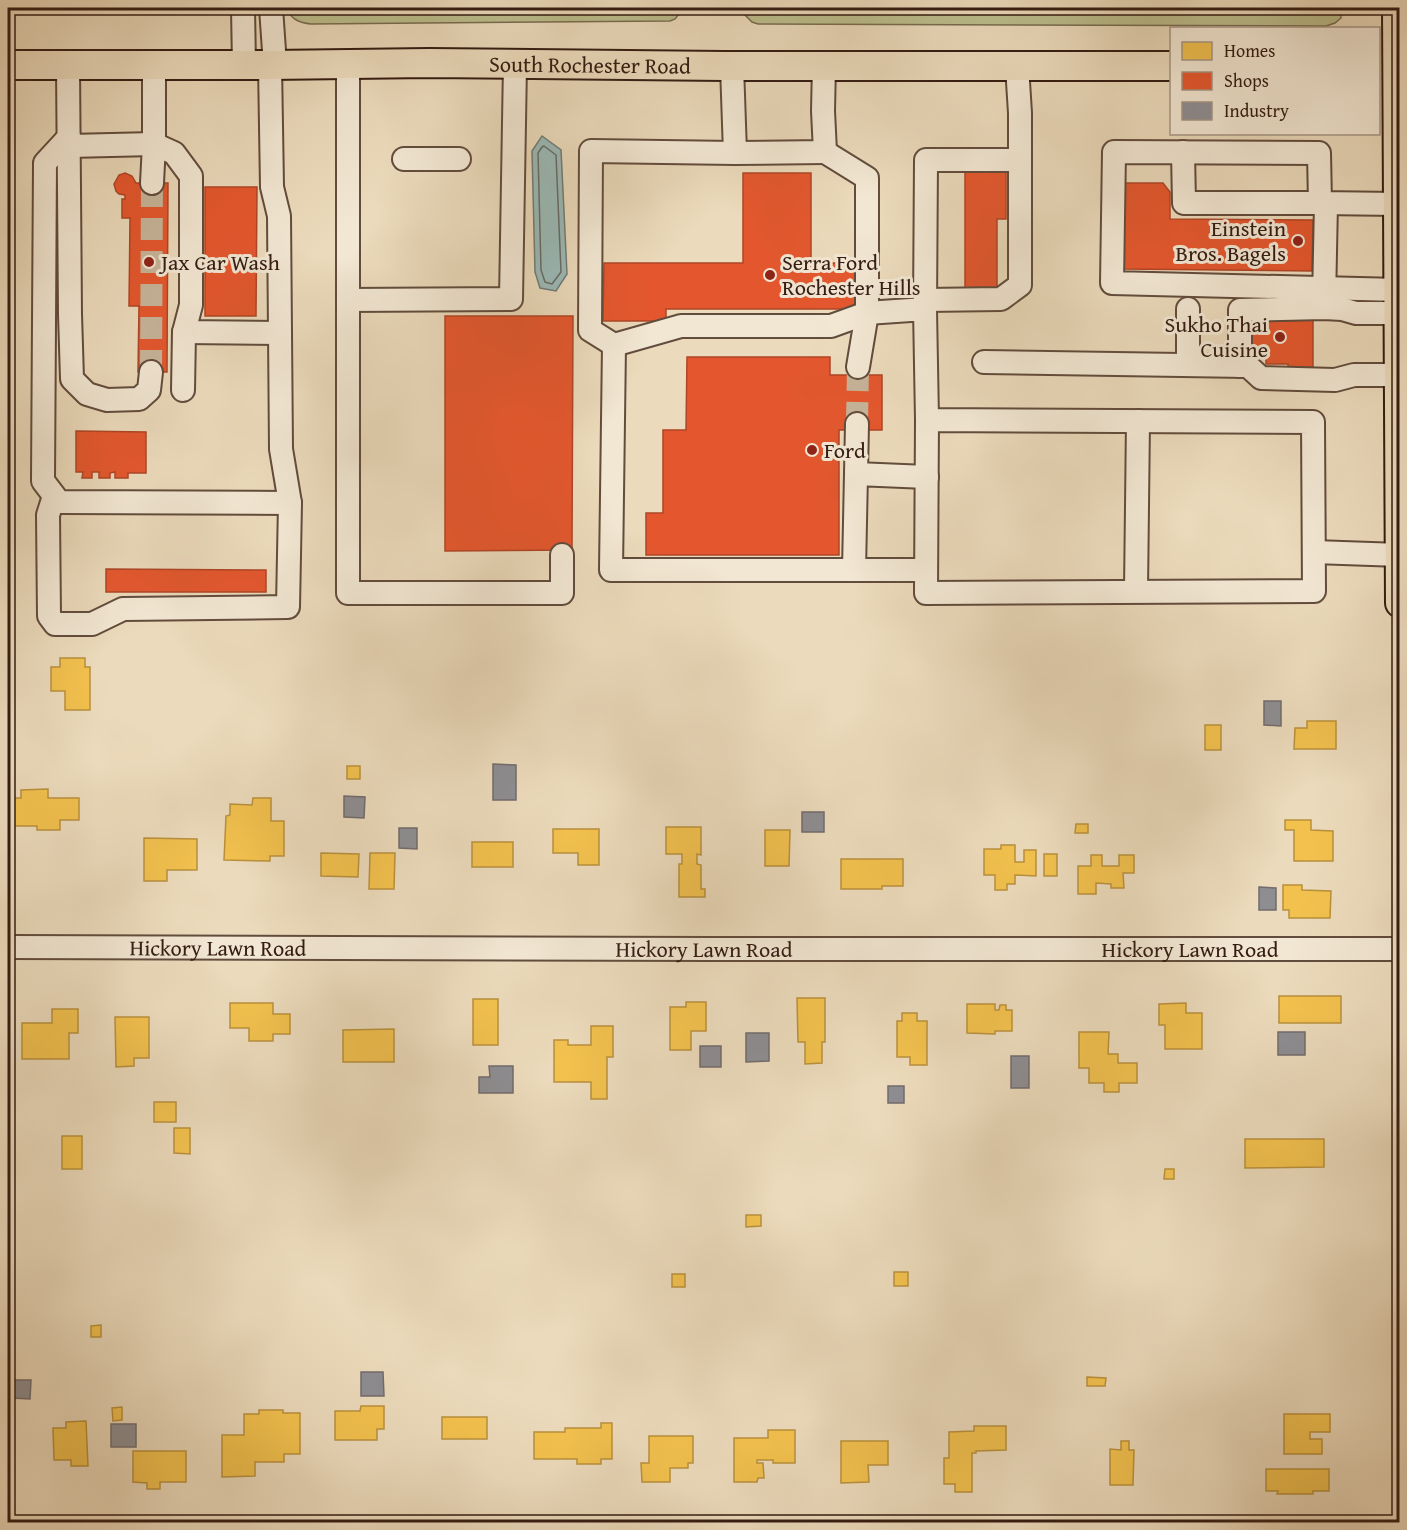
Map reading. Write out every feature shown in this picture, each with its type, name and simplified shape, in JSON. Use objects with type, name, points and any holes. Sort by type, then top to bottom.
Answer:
[{"type":"main road","points":[[1398,8],[1392,67],[1398,204],[1400,603]]},
{"type":"main road","name":"South Rochester Road","points":[[8,65],[429,63],[1170,66]]},
{"type":"street","points":[[243,8],[263,65]]},
{"type":"street","points":[[54,496],[48,515],[49,616],[56,624],[92,624],[123,609],[288,607],[290,503],[281,449],[279,216],[272,187],[263,65],[271,8]]},
{"type":"street","points":[[348,64],[348,593],[562,593],[562,555]]},
{"type":"street","points":[[348,300],[511,299],[515,64]]},
{"type":"street","points":[[152,183],[154,65]]},
{"type":"street","points":[[824,65],[825,152]]},
{"type":"street","points":[[68,66],[69,141],[70,314],[72,379],[87,394],[106,400],[139,399],[149,382],[183,391],[184,332],[191,305],[191,176],[174,153],[154,144],[69,141],[45,163],[44,481],[58,502],[290,503]]},
{"type":"street","points":[[732,66],[735,153]]},
{"type":"street","points":[[858,367],[867,312],[867,178],[825,152],[591,151],[590,330],[614,345],[681,326],[831,326],[867,312],[1001,299],[1020,285],[1020,113],[1017,66]]},
{"type":"street","points":[[1187,146],[1184,203],[1398,204]]},
{"type":"street","points":[[1324,298],[1323,203],[1319,153],[1187,146],[1114,152],[1112,283],[1324,298],[1342,309],[1356,313],[1399,313]]},
{"type":"street","points":[[404,159],[459,159]]},
{"type":"street","points":[[927,420],[1313,422],[1314,591],[926,593],[926,160],[1020,160]]},
{"type":"street","points":[[1240,366],[1240,310],[1399,290]]},
{"type":"street","points":[[1188,309],[1188,364]]},
{"type":"street","points":[[184,332],[280,333]]},
{"type":"street","points":[[614,345],[611,570],[926,570]]},
{"type":"street","points":[[984,362],[1248,366],[1261,378],[1335,380],[1399,358]]},
{"type":"street","points":[[1136,591],[1138,421]]},
{"type":"street","points":[[854,570],[857,424]]},
{"type":"street","points":[[856,474],[927,477]]},
{"type":"street","points":[[1314,552],[1399,555]]},
{"type":"street","name":"Hickory Lawn Road","points":[[8,947],[1400,949]]},
{"type":"green space","points":[[286,8],[684,8],[675,19],[670,21],[311,24],[296,20]]},
{"type":"green space","points":[[738,8],[1341,8],[1341,18],[1326,26],[758,24],[752,22]]},
{"type":"water","points":[[542,136],[561,150],[567,274],[556,291],[540,288],[535,272],[532,151]]},
{"type":"building: Homes","points":[[60,658],[85,658],[85,667],[90,667],[90,710],[65,710],[65,691],[51,691],[51,667],[60,667]]},
{"type":"building: Homes","points":[[1307,721],[1336,721],[1336,749],[1294,749],[1295,728],[1307,728]]},
{"type":"building: Homes","points":[[1205,725],[1221,725],[1221,750],[1205,750]]},
{"type":"building: Homes","points":[[347,766],[360,766],[360,779],[347,779]]},
{"type":"building: Homes","points":[[48,789],[48,798],[79,798],[79,820],[60,820],[60,830],[37,830],[37,826],[10,826],[9,798],[21,798],[21,790]]},
{"type":"building: Homes","points":[[253,798],[271,798],[271,821],[284,821],[284,856],[270,856],[270,861],[224,860],[226,816],[230,815],[230,804],[252,805]]},
{"type":"building: Homes","points":[[1285,820],[1311,820],[1311,830],[1333,831],[1333,861],[1294,861],[1294,830],[1285,830]]},
{"type":"building: Homes","points":[[1076,824],[1088,824],[1088,833],[1075,833]]},
{"type":"building: Homes","points":[[666,827],[701,827],[701,855],[697,854],[697,864],[701,865],[701,889],[705,889],[705,897],[679,897],[679,864],[682,864],[682,854],[666,854]]},
{"type":"building: Homes","points":[[553,829],[599,829],[599,865],[578,865],[578,853],[553,853]]},
{"type":"building: Homes","points":[[765,830],[790,830],[789,866],[765,866]]},
{"type":"building: Homes","points":[[144,838],[197,839],[197,870],[167,870],[167,881],[144,881]]},
{"type":"building: Homes","points":[[472,842],[513,842],[513,867],[472,867]]},
{"type":"building: Homes","points":[[1001,845],[1015,845],[1015,862],[1024,862],[1024,850],[1036,850],[1036,876],[1015,875],[1015,884],[1007,884],[1007,890],[995,890],[995,875],[984,875],[984,849],[1001,849]]},
{"type":"building: Homes","points":[[321,853],[359,854],[358,877],[321,876]]},
{"type":"building: Homes","points":[[370,853],[395,853],[394,889],[369,889]]},
{"type":"building: Homes","points":[[1044,854],[1057,854],[1057,876],[1044,876]]},
{"type":"building: Homes","points":[[1091,855],[1102,855],[1102,866],[1119,866],[1119,855],[1134,855],[1134,873],[1123,873],[1124,888],[1111,888],[1111,884],[1096,883],[1096,894],[1078,894],[1078,866],[1091,866]]},
{"type":"building: Homes","points":[[841,859],[903,859],[903,886],[882,886],[882,889],[841,889]]},
{"type":"building: Homes","points":[[1283,885],[1302,885],[1302,890],[1331,891],[1330,918],[1289,918],[1289,910],[1283,910]]},
{"type":"building: Homes","points":[[1279,996],[1341,996],[1341,1023],[1279,1023]]},
{"type":"building: Homes","points":[[797,998],[825,998],[825,1042],[822,1042],[822,1063],[805,1064],[805,1042],[798,1042]]},
{"type":"building: Homes","points":[[473,999],[498,999],[498,1045],[473,1045]]},
{"type":"building: Homes","points":[[686,1002],[706,1002],[706,1031],[691,1031],[691,1050],[670,1050],[670,1007],[686,1007]]},
{"type":"building: Homes","points":[[230,1003],[273,1003],[273,1014],[290,1014],[290,1034],[273,1034],[273,1041],[249,1041],[249,1028],[230,1028]]},
{"type":"building: Homes","points":[[1186,1003],[1186,1013],[1202,1013],[1202,1049],[1165,1049],[1165,1025],[1159,1025],[1159,1004]]},
{"type":"building: Homes","points":[[967,1004],[995,1004],[995,1010],[999,1010],[1000,1005],[1006,1005],[1006,1010],[1012,1010],[1012,1031],[995,1031],[995,1034],[967,1033]]},
{"type":"building: Homes","points":[[52,1009],[78,1009],[78,1033],[69,1033],[69,1059],[22,1059],[22,1023],[52,1023]]},
{"type":"building: Homes","points":[[902,1013],[917,1013],[917,1021],[927,1021],[927,1065],[910,1065],[910,1057],[897,1057],[897,1021],[902,1021]]},
{"type":"building: Homes","points":[[115,1017],[149,1017],[149,1058],[134,1058],[134,1066],[116,1067]]},
{"type":"building: Homes","points":[[591,1026],[613,1026],[613,1057],[607,1057],[607,1099],[591,1099],[591,1082],[554,1082],[554,1040],[568,1040],[568,1045],[591,1045]]},
{"type":"building: Homes","points":[[394,1029],[394,1062],[343,1062],[343,1030]]},
{"type":"building: Homes","points":[[1079,1032],[1109,1032],[1108,1054],[1118,1054],[1118,1063],[1137,1063],[1137,1083],[1119,1083],[1119,1092],[1104,1092],[1104,1083],[1089,1083],[1089,1068],[1079,1068]]},
{"type":"building: Homes","points":[[154,1102],[176,1102],[176,1122],[154,1122]]},
{"type":"building: Homes","points":[[174,1128],[190,1128],[190,1154],[174,1153]]},
{"type":"building: Homes","points":[[62,1136],[82,1136],[82,1169],[62,1169]]},
{"type":"building: Homes","points":[[1245,1139],[1324,1139],[1324,1167],[1245,1168]]},
{"type":"building: Homes","points":[[1165,1169],[1174,1169],[1174,1179],[1164,1179]]},
{"type":"building: Homes","points":[[746,1215],[761,1215],[761,1226],[746,1227]]},
{"type":"building: Homes","points":[[894,1272],[908,1272],[908,1286],[894,1286]]},
{"type":"building: Homes","points":[[672,1274],[685,1274],[685,1287],[672,1287]]},
{"type":"building: Homes","points":[[101,1325],[101,1337],[91,1337],[91,1326]]},
{"type":"building: Homes","points":[[1087,1377],[1106,1378],[1105,1386],[1087,1386]]},
{"type":"building: Homes","points":[[361,1406],[384,1406],[384,1429],[377,1429],[377,1440],[335,1440],[335,1411],[360,1411]]},
{"type":"building: Homes","points":[[122,1407],[122,1420],[113,1421],[112,1408]]},
{"type":"building: Homes","points":[[259,1410],[300,1413],[300,1454],[284,1454],[284,1462],[255,1462],[255,1476],[222,1477],[222,1435],[244,1435],[244,1414],[259,1414]]},
{"type":"building: Homes","points":[[1284,1414],[1330,1414],[1330,1432],[1310,1432],[1310,1439],[1322,1439],[1322,1454],[1284,1454]]},
{"type":"building: Homes","points":[[442,1417],[487,1417],[487,1439],[442,1439]]},
{"type":"building: Homes","points":[[8,1419],[11,1419],[10,1448],[8,1448]]},
{"type":"building: Homes","points":[[86,1421],[88,1466],[71,1466],[71,1460],[54,1460],[53,1428],[66,1428],[66,1422]]},
{"type":"building: Homes","points":[[601,1423],[612,1423],[612,1459],[601,1459],[601,1464],[577,1464],[577,1459],[534,1459],[534,1432],[565,1432],[565,1428],[601,1428]]},
{"type":"building: Homes","points":[[974,1426],[1006,1426],[1006,1450],[972,1453],[972,1492],[955,1492],[955,1484],[944,1484],[944,1458],[949,1458],[949,1432],[974,1431]]},
{"type":"building: Homes","points":[[768,1430],[795,1430],[795,1463],[757,1460],[757,1463],[763,1463],[764,1478],[758,1478],[757,1482],[734,1482],[734,1438],[768,1438]]},
{"type":"building: Homes","points":[[649,1436],[693,1436],[693,1463],[688,1463],[688,1468],[670,1468],[670,1482],[642,1482],[641,1463],[649,1463]]},
{"type":"building: Homes","points":[[841,1441],[888,1441],[888,1465],[868,1465],[869,1482],[841,1483]]},
{"type":"building: Homes","points":[[1121,1441],[1129,1441],[1129,1450],[1134,1450],[1133,1485],[1110,1485],[1110,1449],[1121,1450]]},
{"type":"building: Homes","points":[[133,1451],[186,1451],[186,1482],[160,1482],[160,1489],[147,1489],[147,1483],[133,1482]]},
{"type":"building: Homes","points":[[1266,1469],[1329,1469],[1329,1491],[1313,1491],[1313,1494],[1277,1494],[1278,1491],[1266,1491]]},
{"type":"building: Shops","points":[[1006,170],[1006,219],[997,219],[997,291],[965,291],[965,171]]},
{"type":"building: Shops","name":"Jax Car Wash","points":[[125,173],[132,176],[136,183],[168,183],[167,372],[138,372],[139,306],[129,306],[130,218],[122,218],[122,199],[125,199],[125,195],[116,191],[114,184],[119,175]]},
{"type":"building: Shops","points":[[743,173],[811,173],[811,263],[858,263],[858,309],[666,309],[666,321],[603,321],[604,263],[743,263]]},
{"type":"building: Shops","points":[[1123,183],[1163,183],[1170,192],[1170,219],[1313,220],[1312,271],[1122,269]]},
{"type":"building: Shops","points":[[205,187],[257,187],[256,316],[205,316]]},
{"type":"building: Shops","name":"Sukho Thai Cuisine","points":[[1313,314],[1313,373],[1288,373],[1288,364],[1266,364],[1266,356],[1248,356],[1248,317]]},
{"type":"building: Shops","points":[[445,316],[573,316],[572,550],[445,551]]},
{"type":"building: Shops","points":[[687,357],[830,357],[830,375],[882,375],[882,430],[839,430],[839,555],[646,555],[646,513],[663,513],[663,430],[686,430]]},
{"type":"building: Shops","points":[[76,431],[146,432],[146,473],[128,473],[128,478],[115,478],[115,472],[110,473],[110,478],[99,478],[99,472],[92,472],[92,478],[82,478],[83,472],[76,472]]},
{"type":"building: Shops","points":[[106,569],[266,570],[266,592],[106,592]]},
{"type":"building: Industry","points":[[1264,701],[1281,701],[1281,726],[1264,725]]},
{"type":"building: Industry","points":[[493,764],[516,765],[516,800],[493,800]]},
{"type":"building: Industry","points":[[344,796],[365,797],[364,818],[344,817]]},
{"type":"building: Industry","points":[[802,812],[824,812],[824,832],[802,832]]},
{"type":"building: Industry","points":[[399,828],[417,828],[417,849],[399,848]]},
{"type":"building: Industry","points":[[1259,887],[1276,888],[1276,910],[1259,910]]},
{"type":"building: Industry","points":[[1278,1032],[1305,1032],[1305,1055],[1278,1055]]},
{"type":"building: Industry","points":[[746,1033],[769,1033],[769,1061],[746,1062]]},
{"type":"building: Industry","points":[[700,1046],[721,1046],[721,1067],[700,1067]]},
{"type":"building: Industry","points":[[1011,1056],[1029,1056],[1029,1088],[1011,1088]]},
{"type":"building: Industry","points":[[489,1066],[513,1066],[513,1093],[479,1093],[479,1077],[490,1077]]},
{"type":"building: Industry","points":[[888,1086],[904,1086],[904,1103],[888,1103]]},
{"type":"building: Industry","points":[[361,1372],[383,1372],[384,1396],[361,1396]]},
{"type":"building: Industry","points":[[13,1380],[31,1380],[30,1399],[12,1398]]},
{"type":"building: Industry","points":[[111,1424],[136,1424],[136,1447],[111,1447]]},
{"type":"tunnel","points":[[151,372],[152,183]]},
{"type":"tunnel","points":[[857,424],[858,367]]},
{"type":"place","name":"Einstein Bros. Bagels","points":[[1298,241]]},
{"type":"place","name":"Jax Car Wash","points":[[149,262]]},
{"type":"place","name":"Serra Ford Rochester Hills","points":[[770,275]]},
{"type":"place","name":"Sukho Thai Cuisine","points":[[1280,337]]},
{"type":"place","name":"Ford","points":[[812,450]]}]
